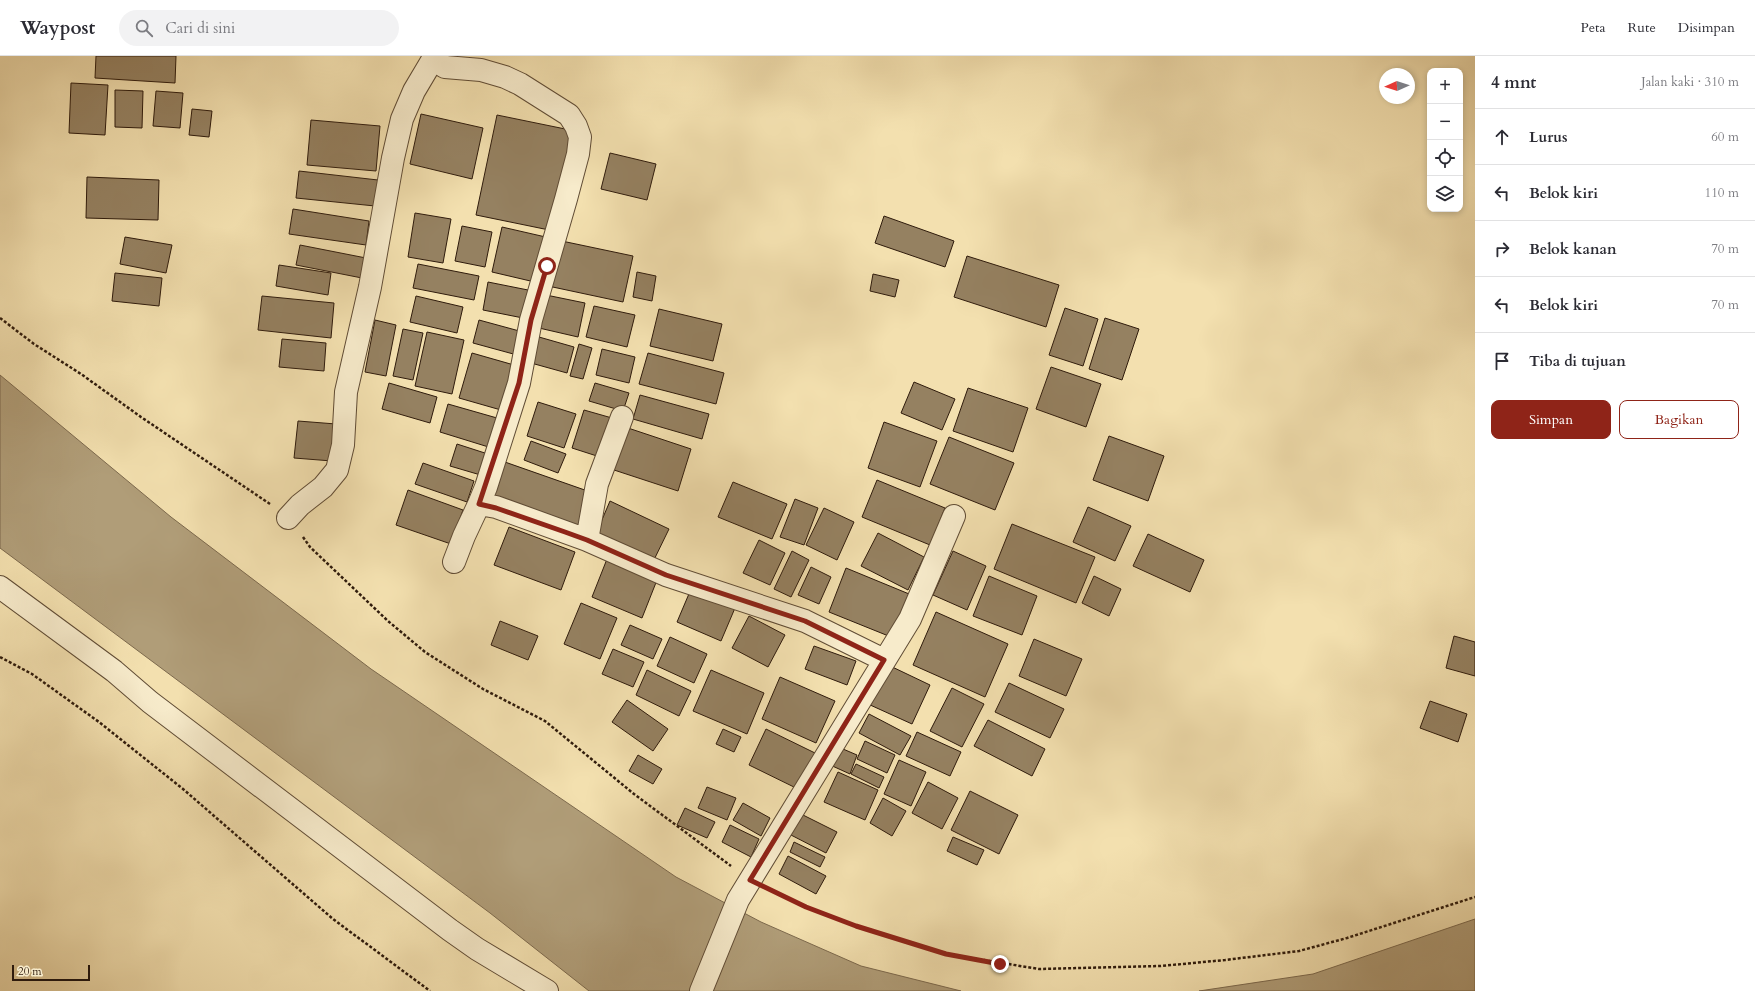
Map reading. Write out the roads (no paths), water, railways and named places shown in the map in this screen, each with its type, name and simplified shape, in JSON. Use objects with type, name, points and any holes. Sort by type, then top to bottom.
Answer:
[{"type":"street","points":[[288,518],[300,505],[323,487],[337,470],[343,445],[346,392],[370,287],[393,158],[405,112],[414,91],[433,58],[445,67],[481,70],[505,77],[520,84],[569,115],[576,126],[580,137],[578,154],[566,200],[531,320],[519,383],[479,504],[454,562]]},
{"type":"street","points":[[587,540],[597,484],[622,417]]},
{"type":"street","points":[[479,504],[496,508],[587,540],[666,575],[805,621],[884,660]]},
{"type":"street","points":[[701,991],[738,900],[910,619],[954,516]]},
{"type":"street","points":[[0,587],[114,671],[150,702],[403,895],[477,949],[547,991]]}]
